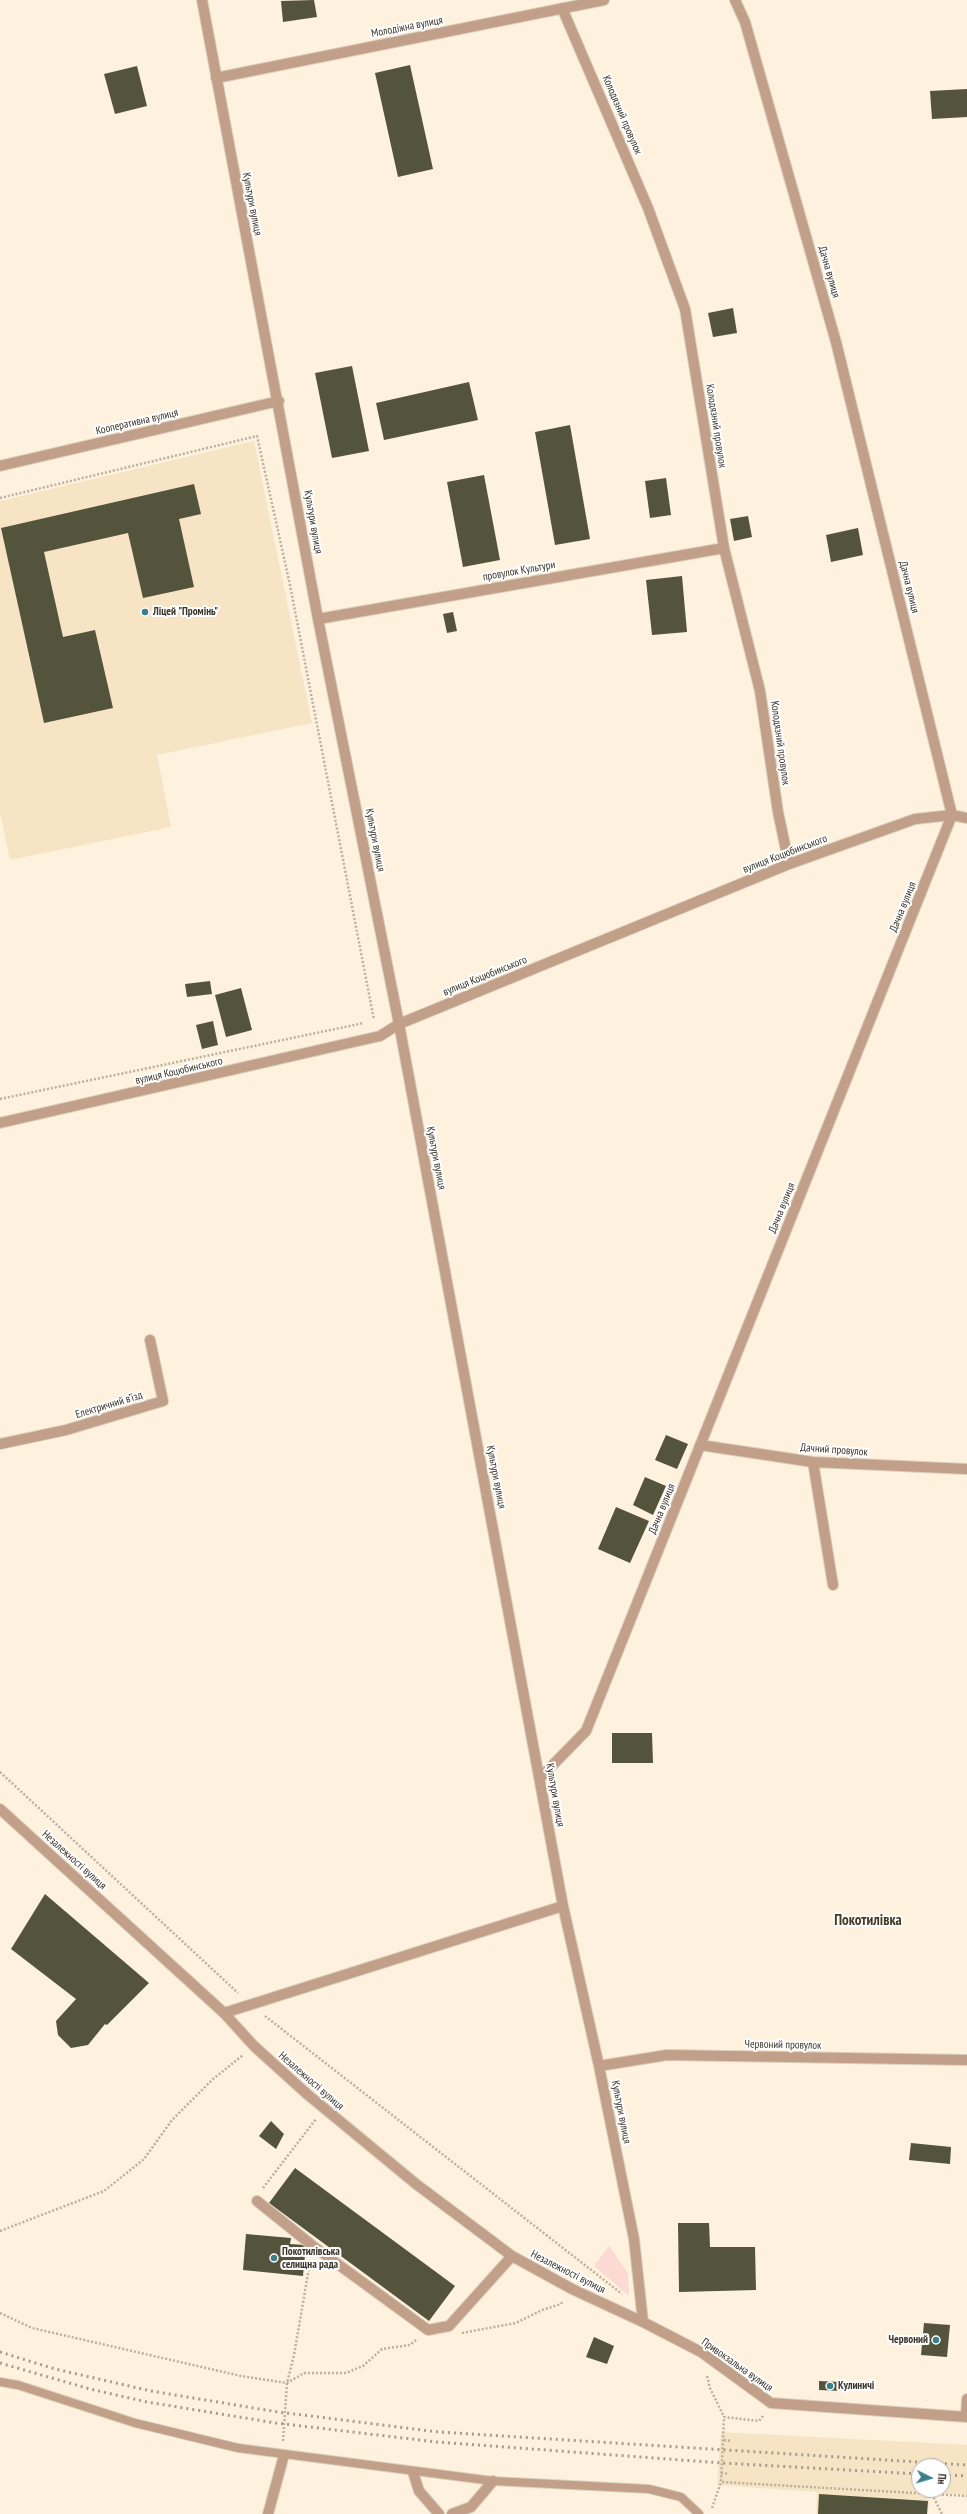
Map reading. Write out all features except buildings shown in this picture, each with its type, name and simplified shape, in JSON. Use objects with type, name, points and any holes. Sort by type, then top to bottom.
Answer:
[{"type":"street","name":"Культури вулиця","points":[[202,0],[279,402],[318,619],[399,1024],[563,1906],[599,2066],[634,2239],[643,2322]]},
{"type":"street","name":"Молодіжна вулиця","points":[[216,78],[604,0]]},
{"type":"street","name":"Дачна вулиця","points":[[540,1778],[586,1731],[952,815],[836,342],[746,22],[735,0]]},
{"type":"street","name":"Колодязний провулок","points":[[562,8],[648,208],[685,309],[724,548],[760,692],[778,812],[789,864]]},
{"type":"street","name":"Кооперативна вулиця","points":[[0,466],[279,402]]},
{"type":"street","name":"провулок Культури","points":[[318,619],[724,548]]},
{"type":"street","name":"вулиця Коцюбинського","points":[[0,1123],[352,1044],[380,1036],[399,1024],[789,864],[915,819],[952,815],[967,818]]},
{"type":"street","name":"Електричний в’їзд","points":[[0,1444],[66,1430],[163,1401],[150,1340]]},
{"type":"street","name":"Дачний провулок","points":[[700,1445],[813,1462],[967,1469]]},
{"type":"street","points":[[813,1462],[833,1585]]},
{"type":"street","name":"Незалежності вулиця","points":[[0,1809],[224,2013],[254,2046],[307,2094],[416,2184],[512,2256],[572,2289],[643,2322]]},
{"type":"street","points":[[224,2013],[563,1906]]},
{"type":"street","name":"Червоний провулок","points":[[599,2066],[667,2055],[967,2060]]},
{"type":"street","points":[[257,2201],[313,2246],[428,2330],[439,2330],[448,2326],[512,2256]]},
{"type":"street","name":"Привокзальна вулиця","points":[[643,2322],[701,2352],[771,2403],[966,2417]]},
{"type":"street","points":[[966,2417],[967,2399]]},
{"type":"street","points":[[268,2514],[273,2501],[284,2455]]},
{"type":"street","points":[[413,2472],[419,2491],[439,2514]]},
{"type":"street","points":[[452,2514],[471,2507],[493,2481]]},
{"type":"lane","points":[[0,2382],[18,2385],[135,2423],[238,2448],[413,2472],[440,2473],[493,2481],[649,2489],[682,2497],[699,2514]]},
{"type":"path","points":[[0,498],[257,436],[290,585],[376,1020],[0,1099]]},
{"type":"path","points":[[0,1772],[250,2005],[642,2310]]},
{"type":"path","points":[[0,2231],[104,2192],[144,2159],[172,2120],[213,2079],[254,2046]]},
{"type":"path","points":[[448,2326],[463,2334],[516,2324],[542,2310],[561,2304],[572,2289]]},
{"type":"path","points":[[0,2313],[32,2328],[241,2376],[287,2383],[304,2373],[346,2373],[363,2366],[382,2349],[410,2345],[428,2330]]},
{"type":"path","points":[[701,2352],[710,2388],[724,2418],[724,2440],[720,2482],[709,2514]]},
{"type":"path","points":[[284,2455],[283,2424],[287,2383]]},
{"type":"path","points":[[724,2418],[759,2421],[771,2403]]},
{"type":"path","points":[[724,2440],[731,2441]]},
{"type":"path","points":[[721,2474],[728,2474]]},
{"type":"path","points":[[720,2482],[911,2493]]},
{"type":"path","points":[[864,2490],[865,2484]]},
{"type":"path","points":[[951,2495],[967,2496]]},
{"type":"path","points":[[934,2498],[942,2514]]},
{"type":"shaded area","name":"Ліцей \"Промінь\"","points":[[254,441],[312,723],[157,755],[171,827],[10,860],[0,812],[0,501]]},
{"type":"shaded area","points":[[609,2246],[628,2273],[629,2296],[594,2266]]},
{"type":"shaded area","points":[[721,2432],[967,2445],[967,2495],[951,2494],[951,2458],[911,2458],[911,2498],[930,2498],[928,2514],[816,2514],[817,2492],[717,2485]]},
{"type":"railway","points":[[0,2352],[55,2369],[151,2391],[278,2412],[439,2432],[967,2465]]},
{"type":"railway","points":[[0,2363],[90,2389],[147,2402],[276,2423],[437,2442],[722,2463],[911,2474]]},
{"type":"railway","points":[[951,2475],[967,2476]]},
{"type":"place","name":"Ліцей \"Промінь\"","points":[[145,612]]},
{"type":"place","name":"Покотилівська селищна рада","points":[[274,2258]]},
{"type":"place","name":"Червоний","points":[[936,2340]]},
{"type":"place","name":"Кулиничі","points":[[830,2386]]},
{"type":"district","name":"Покотилівка","points":[[868,1921]]}]
